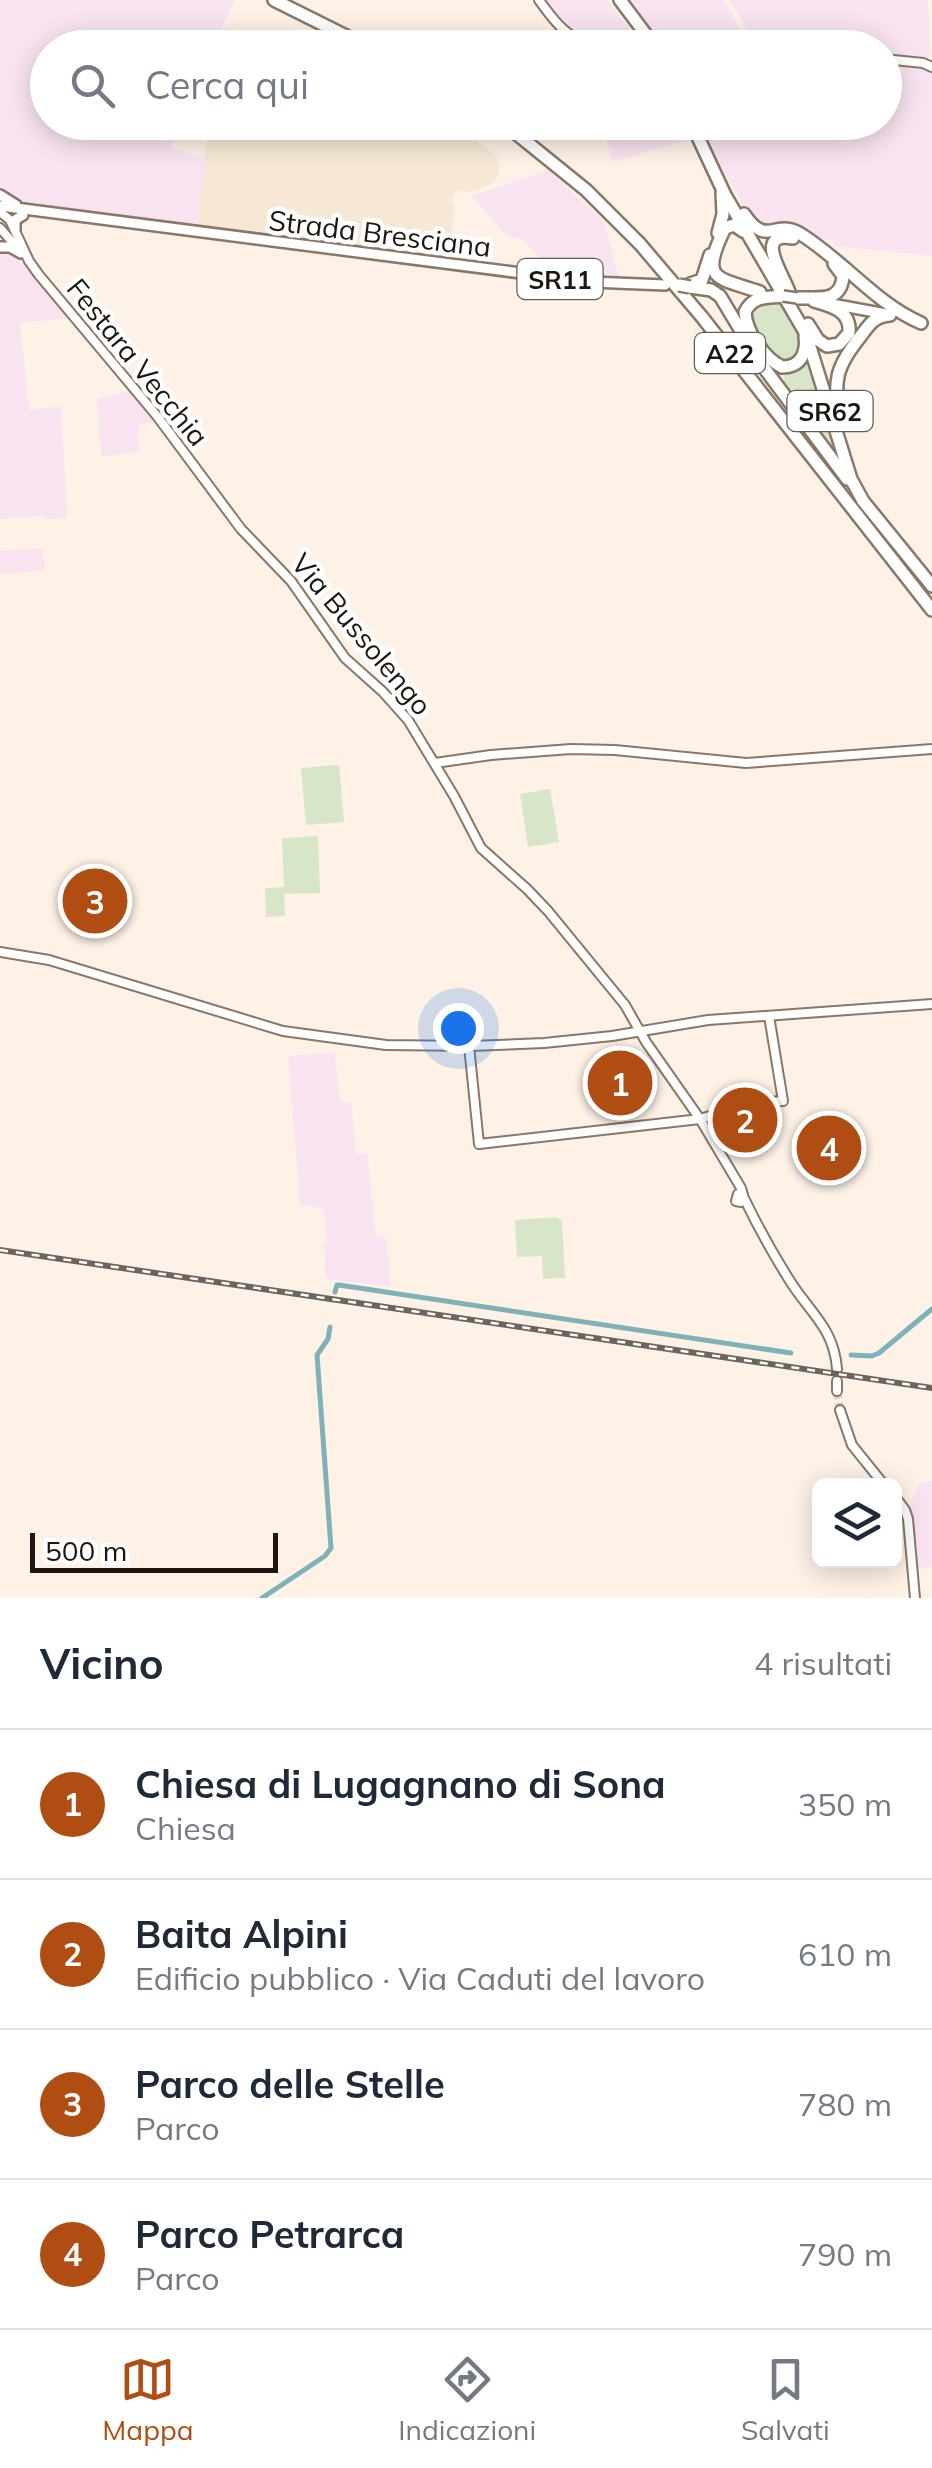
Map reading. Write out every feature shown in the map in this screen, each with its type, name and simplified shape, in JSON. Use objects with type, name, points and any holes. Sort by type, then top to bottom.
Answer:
[{"type":"highway","points":[[274,0],[334,30]]},
{"type":"highway","points":[[285,0],[344,30]]},
{"type":"highway","points":[[618,0],[640,30]]},
{"type":"highway","name":"A22","points":[[526,140],[586,190],[640,244],[932,610]]},
{"type":"highway","name":"A22","points":[[529,140],[586,184],[645,244],[711,320],[932,602]]},
{"type":"highway","points":[[687,285],[702,280],[723,204],[718,179],[701,140]]},
{"type":"highway","points":[[702,140],[730,194],[756,229],[796,232],[840,262],[898,312],[927,324]]},
{"type":"highway","name":"SR62","points":[[718,179],[800,312],[818,351],[849,462],[862,491],[932,583]]},
{"type":"highway","name":"SR62","points":[[730,194],[790,296],[813,352],[851,479],[863,501],[932,583]]},
{"type":"highway","points":[[760,292],[724,282],[715,272],[714,255],[728,226],[740,228],[790,296],[834,307],[844,314],[850,327],[846,340],[834,346],[821,343],[800,312]]},
{"type":"highway","points":[[790,296],[772,251],[776,241],[786,236],[838,267],[843,284],[838,292],[826,297],[790,296],[760,298],[745,312],[745,321],[768,358],[786,367],[801,359],[806,343],[790,296]]},
{"type":"highway","points":[[687,285],[720,296],[758,362],[863,501]]},
{"type":"highway","points":[[839,430],[836,390],[842,360],[875,318],[890,315]]},
{"type":"main road","points":[[0,195],[26,212],[15,220],[15,229]]},
{"type":"main road","name":"Strada Bresciana","points":[[0,209],[591,282],[728,287],[927,324]]},
{"type":"main road","points":[[0,246],[26,257]]},
{"type":"street","points":[[539,0],[563,30]]},
{"type":"street","points":[[902,61],[932,67]]},
{"type":"street","name":"Festara Vecchia","points":[[0,209],[8,216],[26,257],[157,416],[212,491]]},
{"type":"street","points":[[0,228],[26,257]]},
{"type":"street","name":"Via Bussolengo","points":[[212,491],[241,529],[291,581],[345,658],[408,720],[481,848],[550,914],[612,988],[700,1119],[736,1181],[741,1198],[794,1286],[828,1332],[838,1369]]},
{"type":"street","points":[[435,762],[491,755],[616,750],[731,762],[932,748]]},
{"type":"street","points":[[0,952],[49,960],[283,1031],[356,1042],[469,1046],[572,1040],[708,1020],[932,1004]]},
{"type":"street","points":[[469,1046],[479,1144],[700,1119],[752,1103],[782,1101],[769,1016]]},
{"type":"street","points":[[840,1410],[852,1445],[879,1478]]},
{"type":"street","points":[[902,1506],[908,1519],[914,1598]]},
{"type":"shaded area","points":[[0,0],[235,0],[220,30],[30,30],[30,140],[174,140],[171,148],[206,159],[197,229],[0,204]]},
{"type":"shaded area","points":[[544,0],[607,0],[630,30],[565,30]]},
{"type":"shaded area","points":[[623,0],[723,0],[740,30],[645,30]]},
{"type":"shaded area","points":[[729,0],[928,0],[930,58],[902,56],[902,30],[746,30]]},
{"type":"shaded area","points":[[902,63],[922,65],[932,71],[932,256],[834,246],[834,241],[763,227],[749,217],[707,140],[902,140]]},
{"type":"shaded area","points":[[207,140],[474,140],[496,155],[499,162],[498,177],[490,185],[454,194],[450,246],[440,258],[197,229]]},
{"type":"shaded area","points":[[606,140],[686,140],[613,162]]},
{"type":"shaded area","points":[[548,170],[604,222],[620,281],[559,274],[523,240],[506,235],[472,196]]},
{"type":"shaded area","points":[[7,249],[22,257],[71,318],[20,323],[29,410],[61,406],[67,518],[0,519],[0,250]]},
{"type":"shaded area","points":[[134,390],[159,422],[139,424],[139,452],[101,457],[97,399]]},
{"type":"shaded area","points":[[43,548],[45,570],[0,574],[0,551]]},
{"type":"shaded area","points":[[335,1052],[340,1102],[351,1102],[356,1154],[367,1153],[376,1235],[386,1238],[391,1287],[326,1279],[323,1208],[300,1205],[288,1056]]},
{"type":"shaded area","points":[[932,1481],[932,1567],[914,1570],[909,1512],[919,1483]]},
{"type":"green space","points":[[787,300],[804,341],[792,364],[772,359],[746,312],[750,305]]},
{"type":"green space","points":[[812,354],[839,455],[834,458],[782,389],[785,370]]},
{"type":"green space","points":[[339,765],[344,822],[306,825],[301,768]]},
{"type":"green space","points":[[550,789],[559,842],[528,847],[520,794]]},
{"type":"green space","points":[[318,836],[320,893],[284,894],[285,916],[266,917],[265,888],[284,887],[282,838]]},
{"type":"green space","points":[[110,884],[113,916],[80,915],[78,887]]},
{"type":"green space","points":[[556,1217],[562,1221],[565,1278],[543,1279],[542,1256],[517,1257],[515,1220]]},
{"type":"waterway","points":[[335,1292],[339,1285],[791,1353]]},
{"type":"waterway","points":[[851,1355],[879,1353],[932,1309]]},
{"type":"waterway","points":[[262,1598],[331,1548],[317,1355],[328,1339],[330,1327]]},
{"type":"tunnel","points":[[837,1391],[840,1410]]},
{"type":"railway","points":[[0,1250],[932,1388]]},
{"type":"place","name":"Parco delle Stelle","points":[[95,901]]},
{"type":"place","name":"Chiesa di Lugagnano di Sona","points":[[620,1083]]},
{"type":"place","name":"Baita Alpini","points":[[745,1120]]},
{"type":"place","name":"Parco Petrarca","points":[[829,1148]]}]
